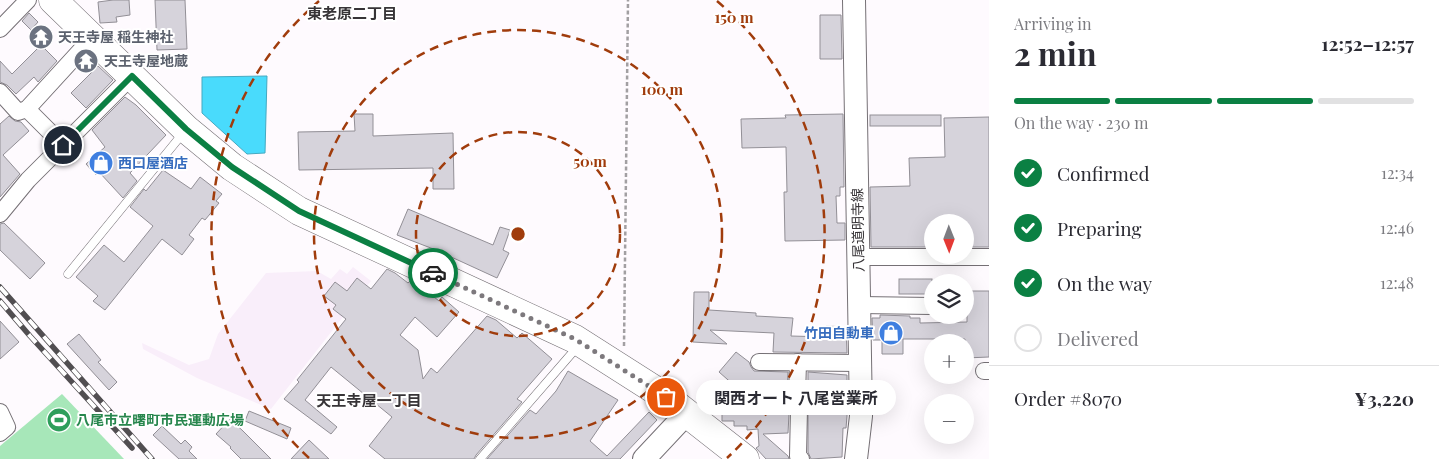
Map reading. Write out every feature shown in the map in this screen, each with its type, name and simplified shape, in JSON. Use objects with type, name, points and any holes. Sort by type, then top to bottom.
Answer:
[{"type":"highway","points":[[53,0],[186,129],[232,167],[299,211],[581,343],[688,412],[745,459]]},
{"type":"main road","name":"八尾道明寺線","points":[[854,0],[861,416],[856,459]]},
{"type":"main road","points":[[644,459],[688,412]]},
{"type":"street","points":[[0,29],[28,0]]},
{"type":"street","points":[[0,92],[18,112],[27,109],[92,38]]},
{"type":"street","points":[[0,214],[28,180],[132,76]]},
{"type":"street","points":[[27,109],[63,145]]},
{"type":"street","points":[[859,257],[989,257]]},
{"type":"street","points":[[860,305],[924,306]]},
{"type":"street","points":[[760,362],[860,363]]},
{"type":"street","points":[[798,362],[798,456],[801,459]]},
{"type":"street","points":[[745,404],[798,404]]},
{"type":"street","points":[[0,412],[7,427],[0,434]]},
{"type":"lane","points":[[68,274],[186,129]]},
{"type":"lane","points":[[480,459],[581,343]]},
{"type":"path","points":[[624,346],[628,0]]},
{"type":"shaded area","points":[[353,267],[371,281],[271,409],[197,378],[143,349],[142,343],[189,365],[209,359],[218,334],[266,273],[317,271],[331,279],[340,269],[347,274]]},
{"type":"green space","name":"八尾市立曙町市民運動広場","points":[[62,394],[124,459],[0,459],[0,446]]},
{"type":"water","points":[[267,76],[265,153],[247,154],[202,113],[202,77]]},
{"type":"building","points":[[129,0],[130,15],[116,17],[117,22],[100,23],[98,2]]},
{"type":"building","points":[[155,0],[185,0],[187,49],[157,50]]},
{"type":"building","points":[[29,13],[38,22],[31,30],[22,21]]},
{"type":"building","points":[[820,15],[841,15],[842,59],[820,59]]},
{"type":"building","points":[[41,45],[57,61],[38,82],[34,77],[16,94],[7,85],[0,82],[0,61],[12,74]]},
{"type":"building","points":[[98,66],[113,80],[86,108],[71,93]]},
{"type":"building","points":[[125,97],[136,105],[166,135],[130,173],[137,181],[123,198],[99,172],[96,175],[86,164],[105,147],[92,130]]},
{"type":"building","points":[[354,114],[373,114],[373,136],[453,133],[454,189],[433,189],[433,168],[299,170],[298,132],[355,131]]},
{"type":"building","points":[[843,114],[844,187],[840,187],[840,196],[836,196],[837,223],[845,223],[845,240],[785,241],[784,192],[787,192],[786,147],[742,148],[741,119],[786,118],[785,115]]},
{"type":"building","points":[[870,115],[941,115],[941,126],[870,126]]},
{"type":"building","points":[[9,116],[15,121],[21,122],[29,131],[3,155],[20,174],[0,197],[0,124]]},
{"type":"building","points":[[989,117],[989,247],[974,247],[974,214],[924,214],[924,247],[871,247],[870,187],[910,186],[909,158],[945,157],[944,118]]},
{"type":"building","points":[[163,170],[191,189],[200,177],[222,194],[216,201],[219,203],[205,220],[202,218],[189,235],[194,239],[182,255],[162,239],[105,310],[93,301],[98,296],[76,277],[104,245],[124,262],[153,226],[130,207],[144,189],[146,191]]},
{"type":"building","points":[[408,209],[493,245],[500,227],[510,230],[503,250],[509,253],[497,278],[436,250],[397,235]]},
{"type":"building","points":[[4,223],[45,263],[30,279],[0,250],[0,224]]},
{"type":"building","points":[[387,269],[408,283],[411,280],[417,283],[439,301],[442,297],[459,312],[437,337],[415,317],[400,335],[418,350],[423,379],[431,368],[437,373],[487,316],[496,320],[517,338],[522,333],[552,359],[517,399],[522,402],[474,459],[385,459],[369,446],[392,417],[331,367],[305,400],[337,427],[331,434],[284,399],[346,319],[333,309],[336,305],[324,296],[335,282],[347,291],[357,278],[371,289]]},
{"type":"building","points":[[899,279],[924,279],[924,294],[899,294]]},
{"type":"building","points":[[974,291],[989,291],[989,357],[974,358],[974,334],[924,334],[924,339],[903,339],[903,354],[882,354],[882,340],[873,340],[872,318],[880,318],[880,315],[920,318],[920,323],[974,324]]},
{"type":"building","points":[[694,292],[709,292],[709,310],[756,313],[756,316],[793,318],[791,336],[827,337],[826,326],[846,327],[847,353],[773,352],[774,333],[710,330],[727,344],[693,342]]},
{"type":"building","points":[[0,321],[19,342],[0,359]]},
{"type":"building","points":[[79,334],[101,360],[98,362],[117,382],[109,390],[67,344]]},
{"type":"building","points":[[736,352],[749,362],[754,371],[788,372],[787,394],[744,394],[719,372]]},
{"type":"building","points":[[568,371],[618,400],[590,441],[607,456],[649,412],[657,420],[620,459],[487,459],[530,410],[536,414],[556,391]]},
{"type":"building","points":[[808,372],[847,375],[847,416],[846,428],[843,428],[842,457],[811,459],[808,452]]},
{"type":"building","points":[[722,400],[736,400],[737,409],[745,414],[789,414],[788,433],[763,434],[789,459],[766,459],[756,448],[759,446],[758,429],[747,430],[747,426],[734,426],[734,421],[722,421]]},
{"type":"building","points":[[249,411],[291,428],[287,439],[245,421]]},
{"type":"building","points":[[230,419],[271,459],[241,459],[216,434]]},
{"type":"building","points":[[162,426],[181,444],[185,440],[192,447],[189,451],[197,459],[179,459],[153,435]]},
{"type":"building","points":[[309,440],[329,459],[291,459]]},
{"type":"railway","points":[[0,287],[152,459]]},
{"type":"railway","points":[[0,301],[132,448]]},
{"type":"way so far","points":[[433,273],[575,339],[666,397]]},
{"type":"place","name":"天王寺屋 稲生神社","points":[[41,37]]},
{"type":"place","name":"天王寺屋地蔵","points":[[86,61]]},
{"type":"place","name":"西口屋酒店","points":[[101,163]]},
{"type":"place","name":"竹田自動車","points":[[891,333]]},
{"type":"place","name":"関西オート 八尾営業所","points":[[666,397]]},
{"type":"place","name":"八尾市立曙町市民運動広場","points":[[59,420]]},
{"type":"district","name":"東老原二丁目","points":[[352,14]]},
{"type":"district","name":"天王寺屋一丁目","points":[[369,401]]},
{"type":"route","points":[[63,145],[132,76],[186,129],[232,167],[299,211],[433,273]]}]
